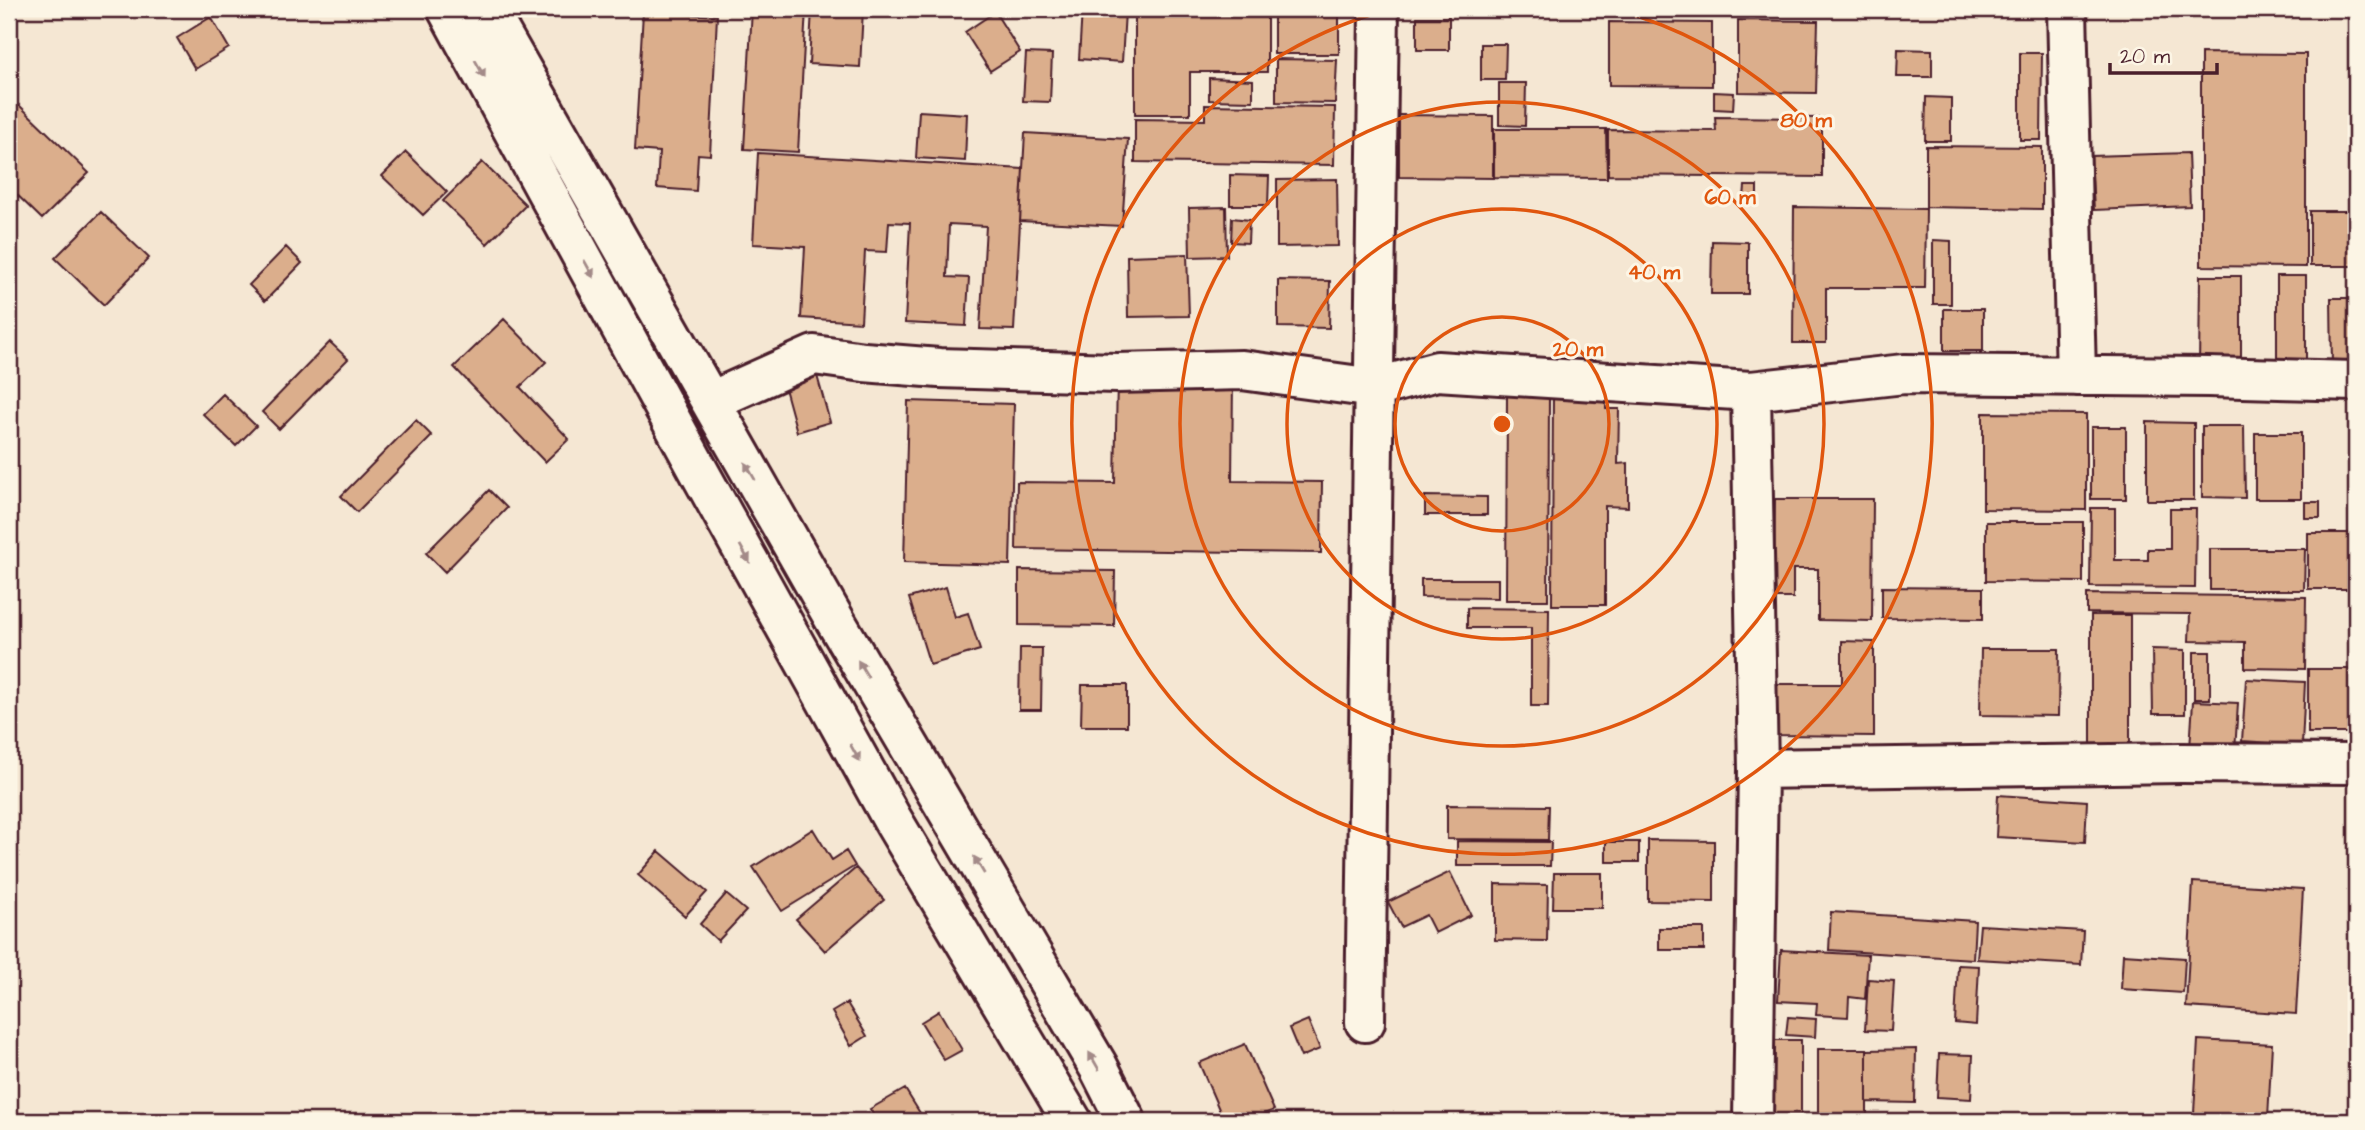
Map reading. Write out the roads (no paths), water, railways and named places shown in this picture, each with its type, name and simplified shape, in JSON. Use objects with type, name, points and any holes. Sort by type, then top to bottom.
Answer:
[{"type":"street","points":[[1365,1022],[1379,9]]},
{"type":"street","points":[[2067,9],[2076,376]]},
{"type":"street","points":[[475,13],[710,401],[843,634],[1098,1066],[1126,1121]]},
{"type":"street","points":[[475,13],[701,475],[892,819],[1072,1121]]},
{"type":"street","points":[[710,401],[814,355],[939,369],[1117,373],[1242,370],[1374,388],[1437,371],[1751,391],[1903,374],[2356,381]]},
{"type":"street","points":[[1751,391],[1758,769],[1754,1121]]},
{"type":"street","points":[[1758,769],[2181,763],[2356,764]]}]
